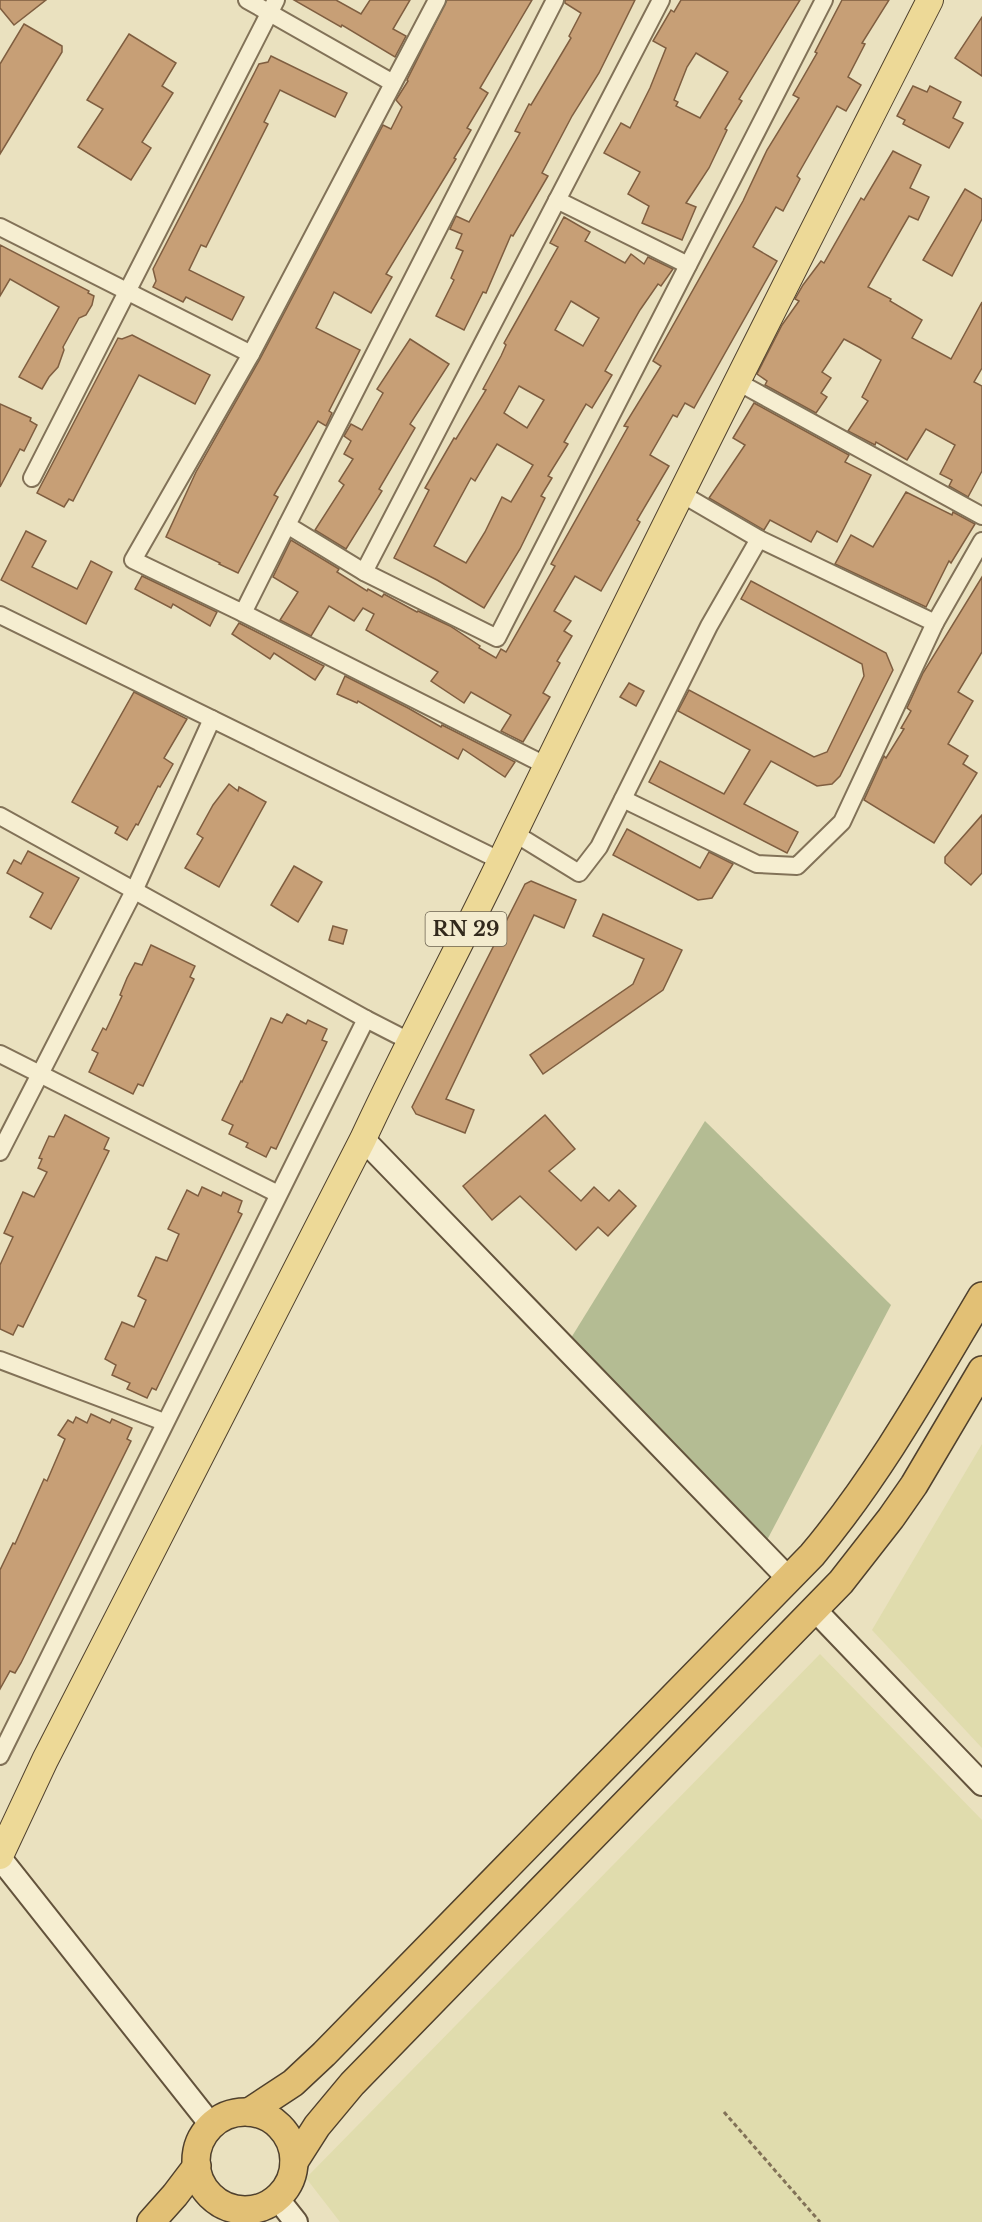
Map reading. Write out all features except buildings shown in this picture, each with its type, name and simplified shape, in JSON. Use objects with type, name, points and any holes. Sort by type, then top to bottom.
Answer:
[{"type":"highway","points":[[249,2112],[274,2097],[317,2061],[789,1579],[826,1538],[863,1490],[909,1419],[982,1296]]},
{"type":"highway","points":[[294,2162],[317,2127],[352,2084],[841,1582],[891,1518],[935,1451],[982,1370]]},
{"type":"highway","points":[[249,2112],[267,2117],[282,2128],[291,2144],[294,2162],[292,2176],[286,2188],[277,2198],[261,2208],[231,2216],[228,2207],[211,2196],[200,2179],[197,2166],[200,2144],[212,2126],[223,2118],[235,2113],[249,2112]]},
{"type":"highway","points":[[151,2222],[197,2166]]},
{"type":"main road","name":"RN 29","points":[[0,1857],[45,1760],[363,1139],[409,1041],[501,861],[680,493],[930,0]]},
{"type":"main road","points":[[363,1139],[789,1579]]},
{"type":"main road","points":[[815,1610],[982,1784]]},
{"type":"main road","points":[[0,1857],[212,2126]]},
{"type":"main road","points":[[277,2198],[296,2222]]},
{"type":"street","points":[[247,0],[273,7],[393,82]]},
{"type":"street","points":[[437,0],[251,354],[133,560],[547,766]]},
{"type":"street","points":[[243,613],[555,0]]},
{"type":"street","points":[[364,572],[661,0]]},
{"type":"street","points":[[286,525],[364,572],[497,638],[824,0]]},
{"type":"street","points":[[32,478],[273,7]]},
{"type":"street","points":[[557,200],[688,266]]},
{"type":"street","points":[[0,227],[251,354]]},
{"type":"street","points":[[736,381],[982,516]]},
{"type":"street","points":[[680,493],[759,539],[935,623]]},
{"type":"street","points":[[514,833],[579,873],[599,847],[710,626],[759,539]]},
{"type":"street","points":[[623,799],[757,864],[797,866],[842,822],[935,623],[982,541]]},
{"type":"street","points":[[0,615],[501,861]]},
{"type":"street","points":[[0,1152],[134,891],[213,719]]},
{"type":"street","points":[[0,816],[409,1041]]},
{"type":"street","points":[[0,1756],[366,1018]]},
{"type":"street","points":[[0,1054],[279,1194]]},
{"type":"street","points":[[0,1360],[164,1422]]},
{"type":"path","points":[[724,2112],[820,2222]]},
{"type":"shaded area","points":[[982,1444],[982,1748],[872,1630]]},
{"type":"shaded area","points":[[820,1654],[982,1820],[982,2222],[340,2222],[306,2178]]},
{"type":"green space","points":[[705,1121],[891,1305],[766,1542],[571,1338]]}]
